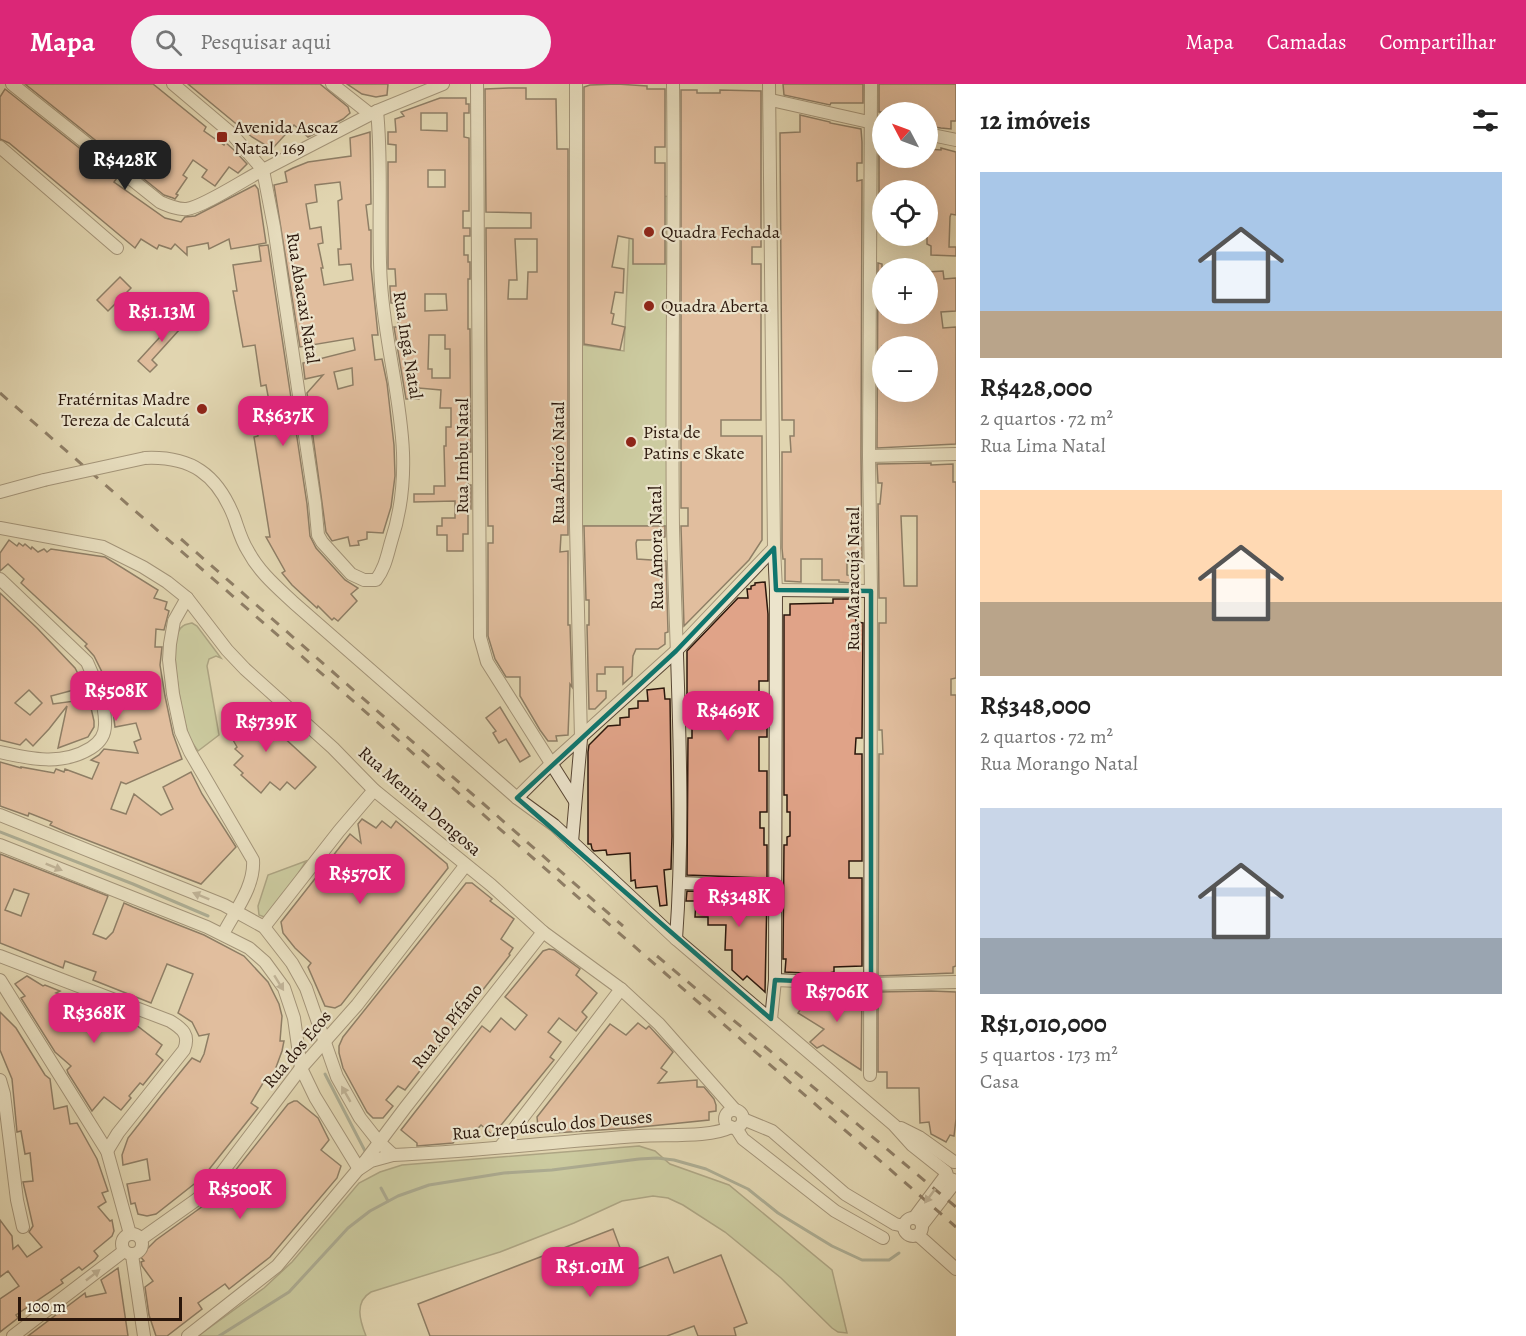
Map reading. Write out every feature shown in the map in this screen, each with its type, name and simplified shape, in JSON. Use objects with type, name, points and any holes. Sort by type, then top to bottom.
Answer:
[{"type":"street","points":[[12,84],[160,202],[173,208],[186,209],[199,205],[374,112],[406,97],[443,84]]},
{"type":"street","points":[[173,84],[231,133],[263,170]]},
{"type":"street","points":[[332,84],[374,112]]},
{"type":"street","points":[[406,97],[410,84]]},
{"type":"street","name":"Rua Imbu Natal","points":[[477,84],[480,637],[487,662],[575,801]]},
{"type":"street","name":"Rua Abricó Natal","points":[[572,842],[580,739],[576,526],[576,84]]},
{"type":"street","name":"Rua Amora Natal","points":[[673,84],[673,492],[680,883],[676,939]]},
{"type":"street","points":[[770,84],[776,590],[775,980],[771,1019]]},
{"type":"street","name":"Rua Maracujá Natal","points":[[872,84],[874,102]]},
{"type":"street","points":[[771,100],[872,123]]},
{"type":"street","name":"Rua Ingá Natal","points":[[374,112],[381,180],[381,286],[400,409],[405,461],[396,530],[383,570],[376,580]]},
{"type":"street","points":[[938,136],[956,140]]},
{"type":"street","points":[[0,147],[117,248]]},
{"type":"street","name":"Rua Maracujá Natal","points":[[870,1075],[869,456],[876,168]]},
{"type":"street","name":"Rua Abacaxi Natal","points":[[263,170],[274,226],[318,535],[351,574],[364,580],[376,580]]},
{"type":"street","points":[[869,456],[956,454]]},
{"type":"street","points":[[0,492],[145,458],[168,458],[189,463],[213,481],[226,499],[241,538],[262,572],[294,603],[517,798],[554,825],[676,939],[894,1125],[912,1145],[952,1171],[918,1226],[908,1235],[905,1233],[904,1226],[895,1224],[845,1194],[780,1136],[752,1121],[734,1120]]},
{"type":"street","name":"Rua Menina Dengosa","points":[[0,528],[103,547],[143,567],[187,598],[227,650],[245,669],[333,748],[374,790],[491,885],[543,932],[621,989],[659,1024],[722,1097],[727,1099],[743,1139],[835,1211],[883,1238]]},
{"type":"street","name":"Rua Menina Dengosa","points":[[0,538],[17,532]]},
{"type":"street","points":[[517,798],[551,764],[676,651],[774,548]]},
{"type":"street","points":[[0,579],[87,662],[95,679],[105,725],[98,744],[69,759],[43,760],[0,752]]},
{"type":"street","points":[[776,590],[871,591]]},
{"type":"street","points":[[187,598],[174,621],[169,660],[181,732],[190,752],[253,860],[254,870],[249,886],[223,934]]},
{"type":"street","points":[[264,927],[374,790]]},
{"type":"street","points":[[0,815],[235,910],[264,927],[292,963],[306,988],[337,1077],[360,1118],[393,1155]]},
{"type":"street","points":[[0,845],[173,911],[249,948],[265,962],[284,988],[294,1018],[301,1068],[315,1097],[359,1169]]},
{"type":"street","name":"Rua dos Ecos","points":[[136,1236],[205,1192],[301,1068],[357,1005],[465,866]]},
{"type":"street","points":[[680,883],[775,886]]},
{"type":"street","name":"Rua do Pífano","points":[[379,1142],[543,932]]},
{"type":"street","points":[[265,962],[281,950]]},
{"type":"street","points":[[0,956],[170,1021],[186,1034],[187,1042],[184,1050],[118,1133],[107,1151]]},
{"type":"street","points":[[0,980],[107,1151],[142,1248],[138,1253],[128,1253],[13,1336]]},
{"type":"street","points":[[775,980],[871,984],[956,982]]},
{"type":"street","points":[[501,1146],[621,989]]},
{"type":"street","points":[[0,1080],[4,1094],[16,1200],[23,1227]]},
{"type":"street","name":"Rua Crepúsculo dos Deuses","points":[[359,1169],[371,1161],[393,1155],[714,1132],[734,1120]]},
{"type":"street","name":"Rua Crepúsculo dos Deuses","points":[[188,1336],[277,1266],[379,1142]]},
{"type":"street","points":[[918,1226],[956,1269]]},
{"type":"street","points":[[136,1236],[123,1239],[121,1245],[128,1253],[144,1336]]},
{"type":"highlighted area","points":[[774,548],[776,590],[871,591],[871,984],[775,980],[771,1019],[517,798],[676,651]]},
{"type":"green space","points":[[675,196],[673,526],[576,526],[576,344],[624,351],[631,198]]},
{"type":"green space","points":[[192,623],[197,626],[221,658],[216,656],[209,659],[207,666],[219,735],[198,751],[188,734],[179,695],[175,661],[178,633],[184,625]]},
{"type":"green space","points":[[306,861],[275,911],[267,918],[259,915],[258,906],[268,875]]},
{"type":"green space","points":[[639,1146],[655,1151],[670,1164],[729,1185],[832,1270],[847,1333],[838,1332],[832,1328],[781,1278],[725,1232],[683,1205],[668,1198],[653,1196],[622,1201],[500,1252],[371,1292],[360,1306],[360,1318],[366,1336],[198,1336],[264,1288],[292,1262],[359,1183],[380,1172],[402,1165]]},
{"type":"building","points":[[25,84],[153,84],[206,127],[204,131],[224,145],[225,142],[247,164],[238,173],[229,167],[215,186],[202,177],[207,170],[193,160],[183,175],[187,178],[175,199],[164,195]]},
{"type":"building","points":[[188,84],[320,84],[348,107],[350,113],[308,137],[294,125],[273,148],[252,137]]},
{"type":"building","points":[[347,84],[388,84],[387,95],[376,97],[362,94]]},
{"type":"building","points":[[617,84],[647,86],[647,89],[665,89],[665,147],[655,147],[655,163],[665,163],[665,264],[633,264],[633,239],[618,236],[612,267],[624,269],[623,293],[615,292],[611,313],[614,314],[612,324],[625,327],[620,350],[584,344],[584,87]]},
{"type":"building","points":[[783,84],[863,84],[863,103],[831,103],[830,105],[784,95]]},
{"type":"building","points":[[879,84],[956,84],[956,121],[951,121],[951,129],[938,128],[938,102],[879,102]]},
{"type":"building","points":[[526,88],[526,99],[556,99],[557,149],[568,149],[568,535],[561,535],[560,552],[568,551],[568,625],[570,625],[572,687],[570,684],[568,735],[556,736],[557,741],[548,741],[540,730],[520,696],[520,677],[506,677],[495,659],[488,636],[488,543],[493,543],[493,526],[488,526],[486,228],[531,228],[531,213],[486,212],[485,89]],"holes":[[[515,239],[537,239],[537,272],[528,272],[527,299],[508,299],[509,280],[517,280]]]},
{"type":"building","points":[[5,89],[117,178],[114,182],[165,218],[181,222],[185,217],[195,216],[255,185],[258,189],[266,243],[231,249],[229,239],[209,249],[208,243],[187,247],[187,255],[175,244],[171,249],[159,245],[157,249],[141,239],[135,248],[9,143],[0,139],[0,97]]},
{"type":"building","points":[[681,90],[697,90],[697,93],[720,93],[720,90],[761,91],[761,247],[752,247],[752,264],[761,264],[761,420],[721,420],[721,436],[762,436],[762,540],[749,560],[684,626],[681,526],[688,526],[688,508],[681,508]]},
{"type":"building","points":[[440,98],[466,98],[466,104],[469,104],[469,113],[464,113],[464,137],[469,138],[469,211],[463,211],[463,228],[470,228],[470,236],[464,236],[464,255],[468,255],[468,262],[470,262],[468,329],[470,329],[471,452],[468,452],[468,485],[471,485],[471,509],[468,509],[468,534],[463,534],[463,551],[447,551],[447,535],[437,535],[437,526],[442,526],[442,518],[455,518],[455,501],[414,502],[414,494],[434,494],[434,486],[445,486],[444,446],[446,446],[446,427],[451,427],[451,408],[440,408],[441,390],[419,388],[419,399],[406,399],[394,327],[398,327],[399,303],[391,303],[390,286],[396,286],[395,269],[388,269],[388,162],[396,162],[396,145],[388,144],[388,132],[396,132],[395,119],[404,116],[401,112]],"holes":[[[421,113],[447,113],[447,131],[421,130]],[[428,170],[445,170],[445,187],[428,187]],[[425,294],[446,294],[447,310],[425,311]],[[429,335],[445,335],[445,349],[450,349],[450,378],[432,378],[432,369],[428,369]]]},
{"type":"building","points":[[800,115],[861,129],[862,163],[857,163],[857,181],[862,180],[862,559],[847,559],[847,575],[851,576],[851,583],[822,580],[822,559],[801,559],[801,582],[785,581],[785,559],[783,559],[782,548],[782,452],[791,452],[790,436],[794,436],[794,420],[782,420],[780,133],[800,132]]},
{"type":"building","points":[[370,132],[371,204],[366,205],[369,230],[371,230],[371,267],[378,335],[372,335],[375,360],[382,359],[387,383],[395,476],[391,507],[383,533],[367,532],[367,539],[358,541],[359,545],[350,546],[348,537],[332,541],[326,532],[307,393],[323,375],[305,379],[303,363],[355,350],[353,338],[300,347],[274,185],[287,182],[285,172],[308,162],[351,156],[350,138]],"holes":[[[340,182],[342,199],[338,201],[341,249],[338,249],[339,265],[351,264],[353,280],[324,285],[318,244],[323,243],[321,227],[310,229],[306,204],[317,202],[315,185]],[[352,368],[353,385],[338,389],[334,372]]]},
{"type":"building","points":[[941,148],[956,152],[956,215],[951,214],[950,217],[949,247],[956,247],[956,256],[931,255],[931,246],[938,246],[938,180],[879,180],[879,168],[938,168],[938,150]]},
{"type":"building","points":[[268,245],[310,536],[316,548],[345,580],[358,588],[351,594],[357,601],[338,621],[334,618],[332,620],[292,585],[282,573],[285,571],[266,537],[270,537],[254,437],[258,436],[257,428],[261,428],[259,412],[263,411],[262,402],[269,401],[266,385],[261,386],[255,345],[243,347],[233,291],[237,291],[233,265],[261,261],[259,246]]},
{"type":"building","points":[[938,271],[943,271],[944,279],[956,278],[956,311],[941,312],[943,328],[956,327],[956,444],[877,448],[877,402],[938,402],[938,336],[878,336],[878,324],[938,324]]},
{"type":"building","points":[[120,277],[131,288],[108,311],[97,300]]},
{"type":"building","points":[[182,313],[189,319],[152,360],[157,365],[150,372],[138,361]]},
{"type":"building","points":[[877,464],[953,464],[953,482],[956,482],[956,678],[951,679],[951,695],[956,695],[956,966],[953,967],[953,973],[878,976],[879,754],[883,754],[882,730],[879,730],[879,623],[886,623],[886,598],[879,598],[878,504],[880,504],[882,483],[878,483]],"holes":[[[901,516],[917,516],[917,586],[904,586]]]},
{"type":"building","points":[[584,526],[665,526],[665,537],[660,540],[637,540],[636,543],[637,559],[666,561],[668,632],[665,633],[665,644],[658,649],[636,649],[633,656],[632,676],[623,684],[623,667],[605,667],[605,674],[597,674],[597,691],[606,691],[606,698],[595,709],[589,709],[587,625],[589,625],[589,600],[586,600]]},
{"type":"building","points":[[9,540],[17,546],[19,543],[23,546],[25,544],[38,552],[44,549],[47,552],[51,549],[105,557],[158,590],[154,598],[167,602],[165,609],[169,611],[164,630],[156,629],[155,647],[162,647],[160,665],[165,696],[173,734],[182,759],[126,784],[121,782],[111,809],[126,814],[134,794],[161,815],[173,809],[163,787],[191,772],[202,794],[236,847],[201,884],[66,832],[50,825],[52,822],[29,813],[28,816],[0,806],[0,762],[54,773],[56,769],[64,772],[65,769],[92,779],[99,763],[91,760],[104,749],[138,753],[134,742],[141,739],[136,723],[115,727],[111,696],[130,694],[125,675],[106,680],[94,656],[85,646],[87,644],[21,583],[24,579],[8,564],[0,571],[0,553]]},
{"type":"building","points":[[765,582],[768,614],[768,681],[759,681],[759,697],[767,697],[767,737],[759,737],[759,771],[767,771],[767,812],[760,812],[760,828],[764,828],[764,845],[767,845],[767,878],[687,875],[688,738],[692,738],[692,722],[687,722],[687,651],[738,598],[748,598],[747,589],[751,589],[755,583]]},
{"type":"building","points":[[0,593],[75,668],[85,687],[51,696],[53,704],[89,699],[94,727],[88,737],[58,748],[67,706],[33,746],[26,739],[20,745],[0,740]],"holes":[[[29,690],[42,703],[30,715],[15,703]]]},
{"type":"building","points":[[833,599],[855,599],[856,622],[863,623],[862,738],[856,738],[855,754],[862,754],[862,861],[849,861],[849,878],[862,878],[862,966],[834,967],[834,972],[824,974],[785,972],[786,959],[783,959],[784,845],[787,845],[787,837],[790,836],[790,812],[787,812],[787,795],[784,795],[784,615],[790,615],[790,604],[833,603]]},
{"type":"building","points":[[664,688],[665,699],[670,699],[672,836],[671,869],[664,870],[667,905],[660,906],[657,886],[636,888],[635,880],[631,881],[630,853],[607,855],[606,850],[594,851],[591,844],[588,844],[588,752],[589,745],[608,726],[620,725],[620,718],[629,717],[629,709],[638,708],[638,701],[648,701],[647,690]]},
{"type":"building","points":[[246,703],[316,767],[295,789],[287,782],[280,790],[270,782],[261,793],[241,775],[243,773],[234,765],[243,756],[235,749],[237,747],[233,740],[235,738],[223,727]]},
{"type":"building","points":[[500,707],[530,756],[520,762],[506,739],[499,743],[493,733],[496,731],[486,718]]},
{"type":"building","points":[[362,819],[376,828],[382,821],[391,828],[396,821],[447,864],[448,868],[341,1005],[335,1008],[325,1006],[308,967],[311,963],[283,933],[281,922],[350,834],[361,843],[358,824]]},
{"type":"building","points":[[0,854],[108,896],[93,934],[106,939],[113,932],[124,903],[204,935],[244,956],[268,982],[279,1004],[282,1016],[280,1041],[284,1041],[271,1081],[266,1078],[251,1103],[258,1108],[203,1177],[156,1214],[147,1216],[138,1214],[135,1203],[131,1204],[127,1184],[150,1180],[147,1159],[123,1165],[122,1155],[128,1138],[161,1096],[192,1058],[200,1062],[204,1054],[209,1034],[199,1036],[192,1022],[178,1013],[193,974],[167,964],[151,1003],[93,980],[96,972],[65,961],[63,968],[0,943]],"holes":[[[14,889],[29,894],[21,916],[5,910]]]},
{"type":"building","points":[[466,883],[472,883],[492,899],[490,901],[514,919],[501,939],[513,948],[510,955],[405,1090],[398,1086],[386,1100],[393,1106],[383,1118],[373,1118],[367,1112],[343,1068],[339,1046],[343,1037]]},
{"type":"building","points":[[687,891],[767,894],[765,992],[747,976],[743,980],[732,970],[732,950],[725,950],[726,925],[708,925],[708,917],[695,917],[696,901],[686,901]]},
{"type":"building","points":[[554,950],[580,969],[576,975],[597,993],[582,1012],[587,1017],[576,1031],[559,1018],[548,1032],[561,1042],[550,1057],[554,1060],[493,1135],[481,1125],[470,1137],[467,1135],[464,1139],[459,1135],[453,1143],[417,1146],[417,1143],[401,1130],[482,1026],[490,1032],[501,1018],[515,1030],[527,1015],[505,997],[543,951]]},
{"type":"building","points":[[27,976],[43,986],[60,991],[56,993],[138,1020],[135,1024],[162,1045],[156,1054],[163,1060],[143,1085],[140,1083],[129,1096],[131,1098],[121,1110],[104,1097],[92,1111],[68,1073],[67,1070],[71,1066],[55,1052],[21,998],[25,996],[15,984]]},
{"type":"building","points":[[814,990],[862,993],[861,1070],[823,1045],[817,1048],[810,1042],[824,1029],[798,1013]]},
{"type":"building","points":[[878,992],[956,992],[956,1119],[954,1136],[950,1135],[946,1142],[931,1134],[929,1122],[920,1123],[919,1088],[887,1088],[887,1072],[878,1072]]},
{"type":"building","points":[[0,1012],[16,1028],[45,1075],[50,1079],[54,1109],[67,1106],[70,1124],[77,1123],[97,1159],[108,1191],[102,1193],[106,1202],[98,1207],[110,1221],[112,1220],[114,1231],[112,1236],[94,1251],[98,1256],[95,1260],[82,1270],[79,1267],[61,1280],[63,1283],[16,1315],[18,1318],[0,1332],[0,1299],[19,1286],[8,1271],[0,1277],[0,1220],[12,1236],[13,1249],[18,1245],[27,1257],[42,1247],[29,1232],[33,1226],[23,1182],[33,1181],[30,1153],[25,1154],[21,1131],[17,1132],[12,1079],[0,1050]]},
{"type":"building","points":[[638,1023],[646,1029],[649,1026],[673,1052],[661,1068],[667,1072],[658,1083],[697,1080],[697,1087],[704,1087],[716,1105],[716,1111],[709,1112],[709,1120],[554,1133],[553,1125],[538,1127],[537,1117],[610,1024],[626,1035]]},
{"type":"building","points":[[294,1101],[318,1118],[329,1140],[321,1150],[341,1166],[337,1178],[270,1257],[229,1289],[225,1284],[198,1303],[202,1309],[167,1336],[156,1336],[149,1315],[145,1287],[153,1281],[142,1266],[141,1262],[144,1261],[140,1256],[156,1240],[221,1193],[219,1191],[288,1104]]},
{"type":"building","points":[[613,1229],[629,1272],[668,1257],[674,1273],[721,1255],[747,1323],[734,1328],[736,1336],[698,1336],[694,1326],[667,1336],[430,1336],[418,1304]]},
{"type":"building","points":[[118,1268],[128,1336],[28,1336],[85,1293],[86,1297],[106,1293],[101,1280]]},
{"type":"waterway","points":[[0,832],[208,916]]},
{"type":"waterway","points":[[325,1074],[365,1151]]},
{"type":"waterway","points":[[219,1336],[289,1292],[348,1228],[370,1211],[398,1196],[429,1185],[504,1173],[552,1170],[639,1159],[674,1160],[706,1169],[748,1189],[778,1213],[832,1246],[862,1260],[889,1260],[899,1253]]},
{"type":"waterway","points":[[381,1188],[388,1201]]},
{"type":"railway","points":[[0,393],[956,1227]]},
{"type":"railway","points":[[181,539],[623,926]]},
{"type":"railway","points":[[657,956],[956,1207]]},
{"type":"place","name":"Avenida Ascaz Natal, 169","points":[[222,137]]},
{"type":"place","name":"Quadra Fechada","points":[[649,232]]},
{"type":"place","name":"Quadra Aberta","points":[[649,306]]},
{"type":"place","name":"Fratérnitas Madre Tereza de Calcutá","points":[[202,409]]},
{"type":"place","name":"Pista de Patins e Skate","points":[[631,442]]}]
